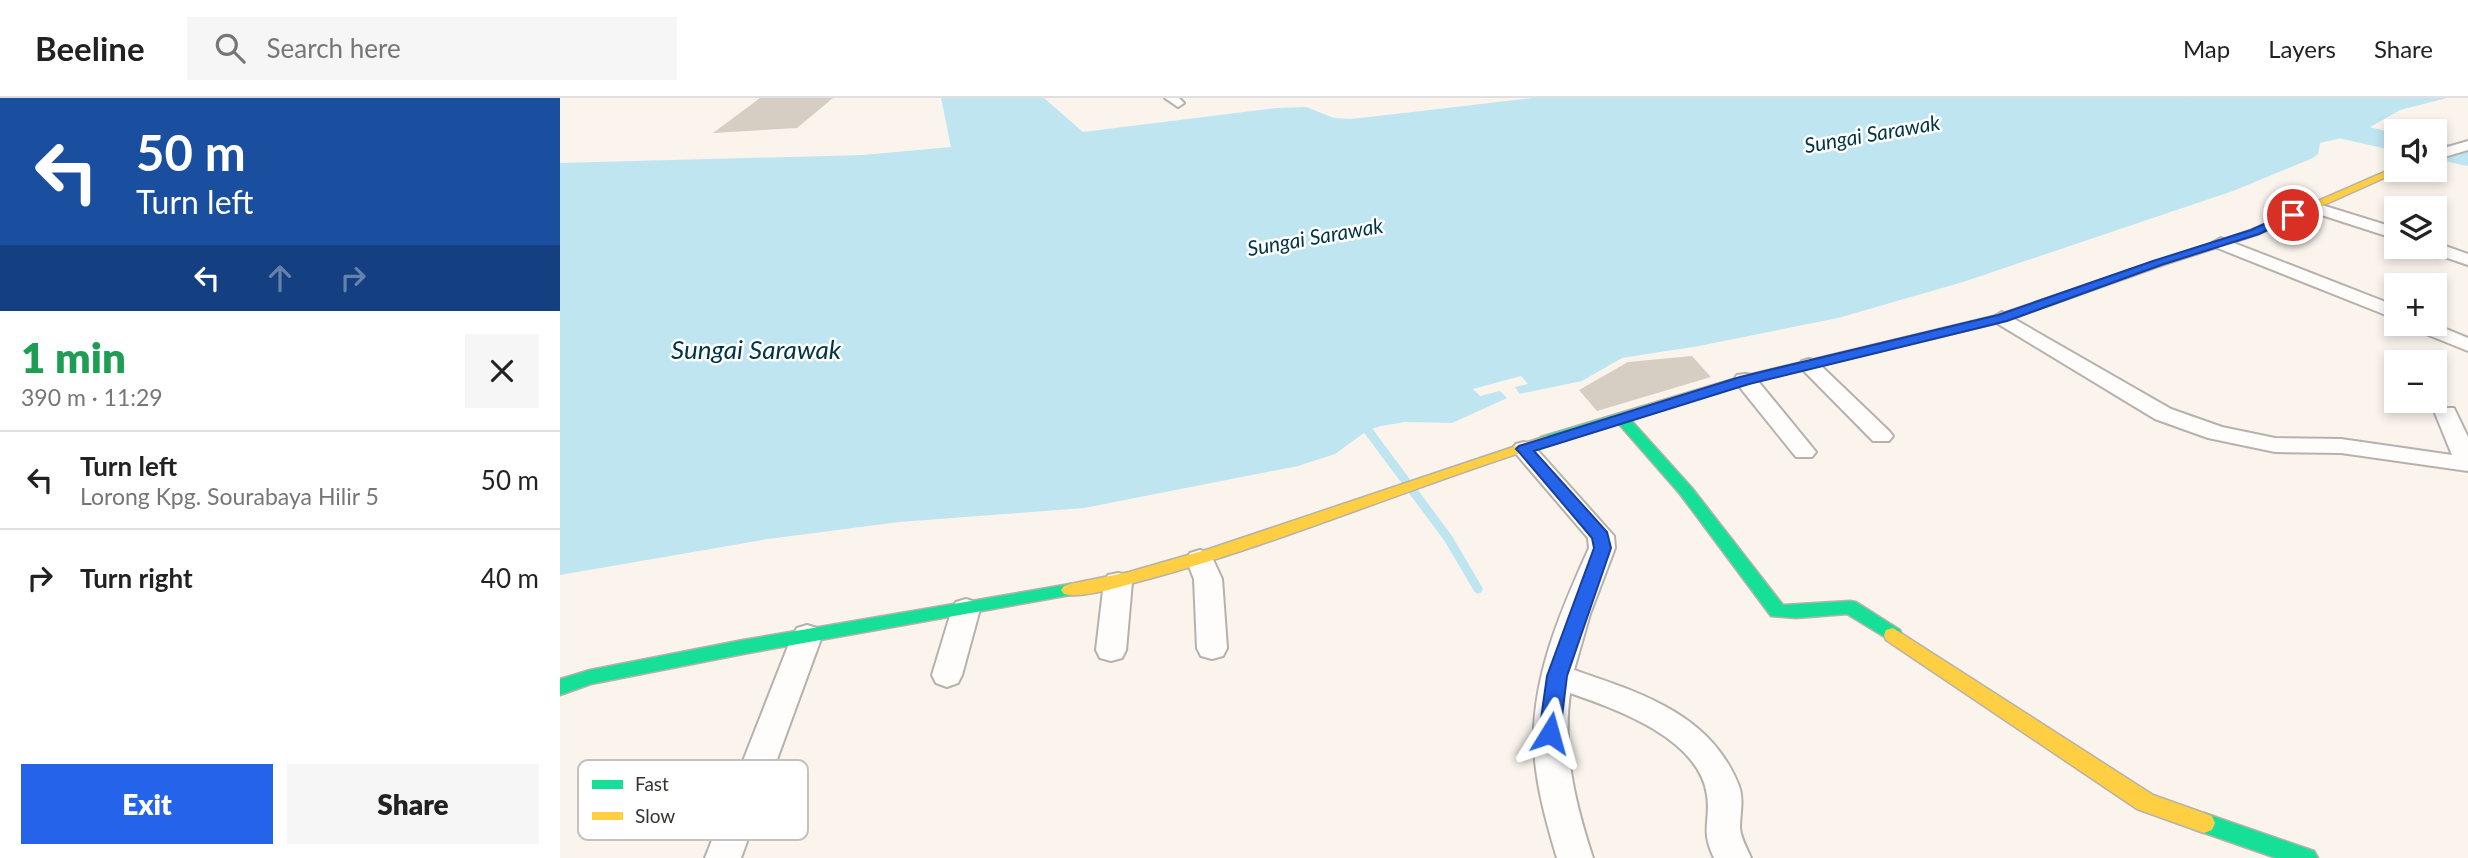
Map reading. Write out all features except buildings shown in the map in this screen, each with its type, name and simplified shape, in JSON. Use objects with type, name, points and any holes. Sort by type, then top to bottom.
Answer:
[{"type":"street","points":[[2447,152],[2468,145]]},
{"type":"street","points":[[560,687],[640,667],[1118,582],[1200,559],[1459,469],[1745,380],[2002,318],[2255,232],[2384,176]]},
{"type":"street","points":[[2312,207],[2384,230]]},
{"type":"street","points":[[2221,243],[2384,308]]},
{"type":"street","points":[[2447,252],[2468,260]]},
{"type":"street","points":[[2002,318],[2163,414],[2216,433],[2275,445],[2341,446],[2468,464]]},
{"type":"street","points":[[2447,336],[2468,345]]},
{"type":"street","points":[[1808,365],[1881,436]]},
{"type":"street","points":[[1745,380],[1804,452]]},
{"type":"street","points":[[2446,413],[2468,464]]},
{"type":"street","points":[[1622,419],[1686,491],[1779,611],[1793,614],[1837,606],[1850,607],[2144,802],[2306,858]]},
{"type":"street","points":[[1524,449],[1601,536],[1602,548],[1557,676],[1550,733],[1561,811],[1575,858]]},
{"type":"street","points":[[1200,559],[1208,579],[1212,648]]},
{"type":"street","points":[[1111,650],[1118,582]]},
{"type":"street","points":[[947,675],[966,609]]},
{"type":"street","points":[[760,760],[807,636]]},
{"type":"street","points":[[1557,676],[1657,713],[1688,736],[1707,757],[1723,788],[1722,843],[1733,858]]},
{"type":"street","points":[[723,858],[730,840]]},
{"type":"water","name":"Sungai Sarawak","points":[[941,98],[1044,98],[1083,132],[1277,108],[1306,107],[1334,118],[1352,119],[1533,98],[2447,98],[2400,110],[2358,134],[2320,143],[2318,154],[2313,158],[2233,191],[1963,282],[1838,318],[1699,346],[1622,358],[1582,381],[1514,395],[1452,423],[1405,422],[1368,430],[1335,454],[1298,466],[1084,508],[899,522],[768,539],[560,575],[560,163],[863,155],[951,147]]},
{"type":"pier","points":[[1521,376],[1528,384],[1515,387],[1520,394],[1507,398],[1500,391],[1480,396],[1473,389]]},
{"type":"waterway","points":[[2200,98],[2384,139]]},
{"type":"waterway","points":[[2447,153],[2468,157]]},
{"type":"waterway","points":[[1361,421],[1448,538],[1478,589]]},
{"type":"traffic: fast","points":[[1546,440],[1745,380],[2002,318],[2156,264]]},
{"type":"traffic: fast","points":[[1622,419],[1686,491],[1778,611],[1850,607],[1893,635]]},
{"type":"traffic: fast","points":[[560,687],[590,677],[743,647],[1070,590]]},
{"type":"traffic: fast","points":[[2204,823],[2306,858]]},
{"type":"traffic: slow","points":[[2156,264],[2255,232],[2384,176]]},
{"type":"traffic: slow","points":[[1070,590],[1158,571],[1546,440]]},
{"type":"traffic: slow","points":[[1893,635],[2145,802],[2204,823]]},
{"type":"route","points":[[1550,733],[1557,676],[1602,548],[1601,536],[1524,449],[1745,380],[2002,318],[2157,263],[2255,232],[2293,215]]}]
